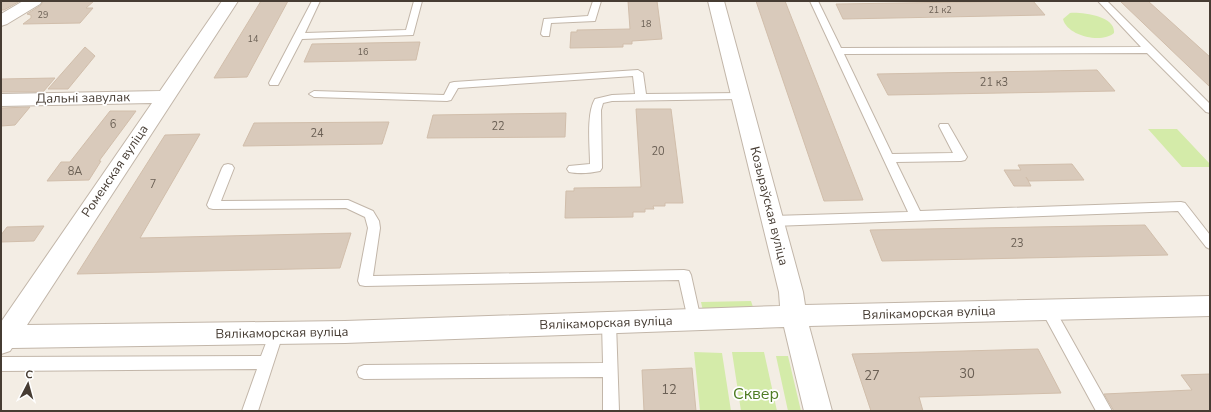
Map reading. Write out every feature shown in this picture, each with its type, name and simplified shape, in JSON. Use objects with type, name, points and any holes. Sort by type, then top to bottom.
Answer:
[{"type":"street","points":[[1,21],[34,1]]},
{"type":"street","name":"Роменская вуліца","points":[[2,338],[230,1]]},
{"type":"street","name":"Козыраўская вуліца","points":[[716,1],[791,292],[794,317],[818,411]]},
{"type":"street","name":"Дальні завулак","points":[[1,100],[165,97]]},
{"type":"street","name":"Вялікаморская вуліца","points":[[2,338],[276,334],[794,317],[1210,306]]},
{"type":"lane","points":[[274,83],[316,1]]},
{"type":"lane","points":[[299,36],[410,33],[418,1]]},
{"type":"lane","points":[[546,34],[547,21],[592,19],[597,1]]},
{"type":"lane","points":[[814,1],[916,216]]},
{"type":"lane","points":[[1102,1],[1210,110]]},
{"type":"lane","points":[[838,51],[1149,50]]},
{"type":"lane","points":[[314,94],[448,98],[454,85],[638,73],[641,98]]},
{"type":"lane","points":[[573,169],[596,168],[596,110],[599,101],[612,98],[741,96]]},
{"type":"lane","points":[[888,158],[961,157],[944,126]]},
{"type":"lane","points":[[228,168],[213,205],[348,204],[369,214],[373,221],[374,228],[365,281],[684,275],[694,320]]},
{"type":"lane","points":[[773,221],[1180,206],[1210,244]]},
{"type":"lane","points":[[1048,310],[1104,411]]},
{"type":"lane","points":[[609,323],[611,411]]},
{"type":"lane","points":[[250,411],[276,334]]},
{"type":"lane","points":[[1,364],[267,362]]},
{"type":"lane","points":[[364,372],[610,370]]},
{"type":"green space","points":[[1070,13],[1090,14],[1104,19],[1113,27],[1114,33],[1102,38],[1094,38],[1078,34],[1066,25],[1063,19]]},
{"type":"green space","points":[[1148,129],[1177,129],[1210,164],[1210,167],[1182,167]]},
{"type":"green space","points":[[751,301],[754,310],[703,311],[701,302]]},
{"type":"green space","points":[[694,352],[722,353],[731,411],[700,411]]},
{"type":"green space","name":"Сквер","points":[[732,352],[764,352],[777,411],[741,411]]},
{"type":"green space","points":[[776,356],[788,356],[801,411],[788,411]]},
{"type":"building","points":[[1,1],[20,1],[4,10],[1,10]]},
{"type":"building","points":[[43,1],[94,1],[86,8],[93,8],[80,23],[23,24],[31,18],[31,15],[27,14],[41,5]]},
{"type":"building","points":[[261,1],[288,1],[247,77],[214,78]]},
{"type":"building","points":[[628,1],[657,1],[662,39],[632,41],[632,44],[623,44],[623,47],[570,48],[571,32],[577,32],[577,30],[630,29]]},
{"type":"building","points":[[756,1],[785,1],[863,200],[824,201]]},
{"type":"building","points":[[1033,1],[1045,15],[843,19],[836,4]]},
{"type":"building","points":[[1120,1],[1148,1],[1210,57],[1210,87]]},
{"type":"building","points":[[420,42],[416,60],[304,62],[312,44]]},
{"type":"building","points":[[85,47],[95,56],[68,89],[48,89]]},
{"type":"building","points":[[1097,70],[1115,91],[888,95],[877,74]]},
{"type":"building","points":[[55,78],[43,92],[1,92],[1,79]]},
{"type":"building","points":[[30,107],[15,125],[1,126],[1,108]]},
{"type":"building","points":[[636,109],[671,109],[683,203],[665,203],[665,206],[653,206],[654,209],[645,209],[645,212],[633,212],[633,217],[565,218],[566,191],[574,191],[574,188],[641,187]]},
{"type":"building","points":[[110,111],[136,111],[99,161],[101,161],[89,180],[47,181],[61,162],[70,162]]},
{"type":"building","points":[[566,113],[565,137],[427,138],[433,115]]},
{"type":"building","points":[[389,122],[382,144],[243,146],[254,123]]},
{"type":"building","points":[[200,134],[140,238],[351,233],[340,268],[77,274],[165,135]]},
{"type":"building","points":[[1072,164],[1084,180],[1029,181],[1026,177],[1031,186],[1014,186],[1004,170],[1021,170],[1018,165]]},
{"type":"building","points":[[1145,225],[1168,255],[882,261],[870,230]]},
{"type":"building","points":[[44,226],[34,241],[1,242],[1,235],[7,227]]},
{"type":"building","points":[[1038,349],[1061,393],[919,397],[923,411],[871,411],[852,354]]},
{"type":"building","points":[[692,368],[696,411],[644,411],[642,370]]},
{"type":"building","points":[[1210,374],[1210,411],[1114,411],[1104,394],[1192,390],[1181,375]]}]
